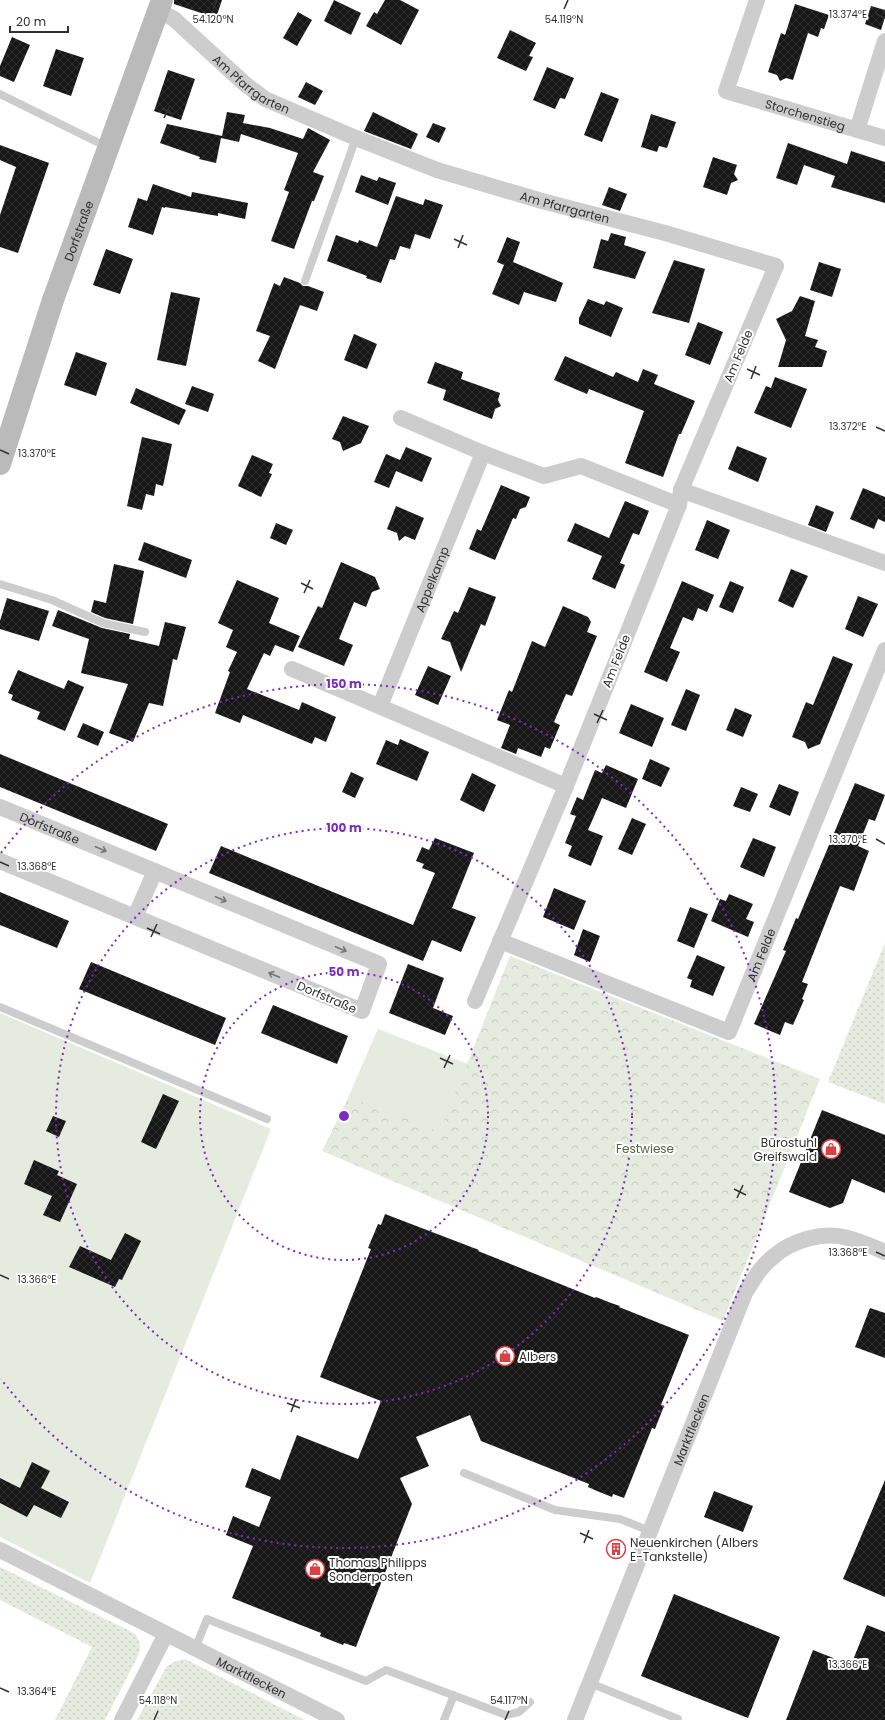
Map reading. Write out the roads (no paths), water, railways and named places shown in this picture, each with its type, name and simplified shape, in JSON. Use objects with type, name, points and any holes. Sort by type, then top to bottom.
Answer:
[{"type":"street","name":"Storchenstieg","points":[[757,0],[726,91],[885,138]]},
{"type":"street","name":"Am Pfarrgarten","points":[[160,5],[245,84],[265,99],[356,138],[437,170],[542,201],[666,233],[776,266]]},
{"type":"street","name":"Dorfstraße","points":[[0,464],[53,300],[160,5]]},
{"type":"street","points":[[857,130],[885,41]]},
{"type":"street","name":"Am Felde","points":[[475,1001],[566,786],[680,498],[776,266]]},
{"type":"street","points":[[401,418],[483,453],[544,476],[581,466],[885,563]]},
{"type":"street","name":"Appelkamp","points":[[380,706],[483,453]]},
{"type":"street","name":"Am Felde","points":[[500,941],[729,1032],[885,650]]},
{"type":"street","points":[[292,669],[566,786]]},
{"type":"street","name":"Dorfstraße","points":[[0,807],[379,964],[362,1011],[0,861]]},
{"type":"street","points":[[135,917],[155,871]]},
{"type":"street","name":"Marktflecken","points":[[575,1720],[745,1293],[756,1275],[772,1257],[784,1248],[801,1241],[822,1236],[846,1238],[885,1252]]},
{"type":"street","name":"Marktflecken","points":[[0,1550],[337,1720]]},
{"type":"street","points":[[122,1720],[166,1634]]},
{"type":"lane","points":[[0,94],[108,148]]},
{"type":"lane","points":[[305,281],[356,138]]},
{"type":"lane","points":[[0,584],[52,600],[103,623],[145,632]]},
{"type":"lane","points":[[0,1007],[267,1119]]},
{"type":"lane","points":[[464,1473],[555,1510],[620,1519],[650,1531]]},
{"type":"lane","points":[[195,1649],[207,1619],[366,1681],[386,1670],[506,1715],[519,1712],[530,1702]]},
{"type":"lane","points":[[590,1683],[678,1719]]},
{"type":"lane","points":[[444,1720],[454,1695]]},
{"type":"place","name":"Bürostuhl Greifswald","points":[[831,1149]]},
{"type":"place","name":"Albers","points":[[505,1356]]},
{"type":"place","name":"Neuenkirchen (Albers E-Tankstelle)","points":[[616,1549]]},
{"type":"place","name":"Thomas Philipps Sonderposten","points":[[315,1569]]},
{"type":"park label","name":"Festwiese","points":[[645,1148]]}]
